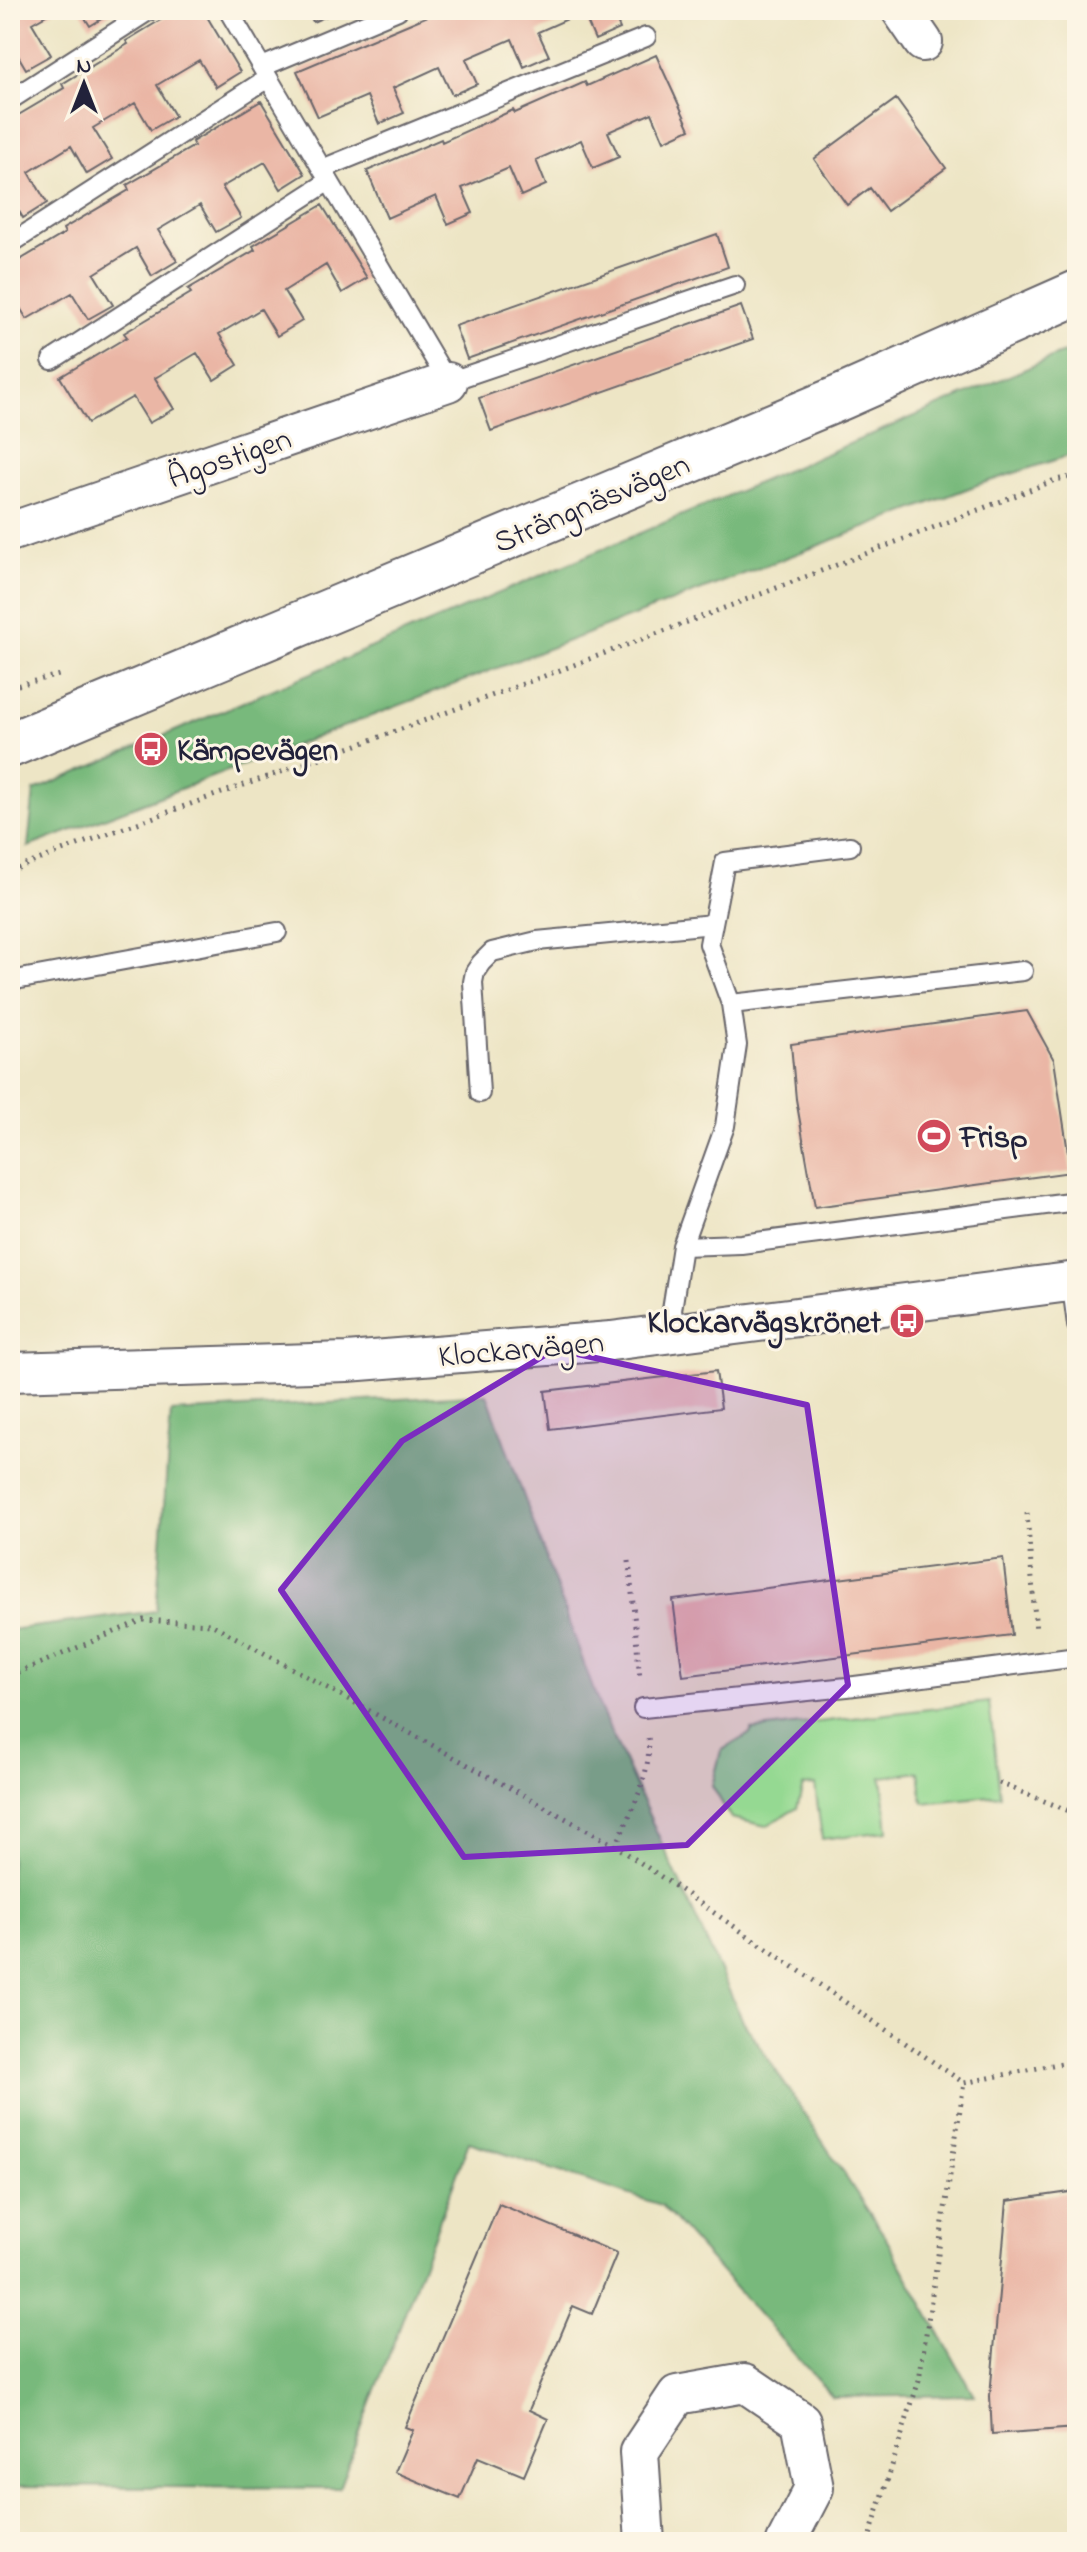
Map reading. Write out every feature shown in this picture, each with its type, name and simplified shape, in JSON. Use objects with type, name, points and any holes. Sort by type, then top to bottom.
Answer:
[{"type":"main road","name":"Strängnäsvägen","points":[[10,745],[828,403],[1077,293]]},
{"type":"main road","name":"Strängnäsvägen","points":[[10,724],[103,706]]},
{"type":"street","points":[[901,10],[923,42]]},
{"type":"street","name":"Ägostigen","points":[[10,532],[448,382]]},
{"type":"street","name":"Klockarvägen","points":[[10,1372],[347,1362],[611,1341],[1077,1281]]},
{"type":"street","points":[[645,2542],[639,2452],[677,2395],[745,2383],[801,2421],[814,2488],[786,2542]]},
{"type":"lane","points":[[10,100],[150,10]]},
{"type":"lane","points":[[228,10],[448,382],[735,285]]},
{"type":"lane","points":[[10,244],[265,73],[398,10]]},
{"type":"lane","points":[[52,360],[326,175],[646,37]]},
{"type":"lane","points":[[675,1333],[672,1310],[682,1246],[725,1126],[737,1045],[731,1004],[709,944],[725,862],[850,846]]},
{"type":"lane","points":[[480,1093],[473,982],[475,972],[492,952],[537,941],[713,924]]},
{"type":"lane","points":[[10,981],[277,932]]},
{"type":"lane","points":[[731,1004],[1023,971]]},
{"type":"lane","points":[[682,1246],[741,1244],[1077,1201]]},
{"type":"lane","points":[[1077,1292],[1074,1302],[1077,1325]]},
{"type":"lane","points":[[643,1708],[847,1687],[1077,1657]]},
{"type":"path","points":[[10,871],[101,835],[423,721],[1055,480],[1077,476]]},
{"type":"path","points":[[1027,1513],[1039,1661]]},
{"type":"path","points":[[616,1846],[640,1789],[650,1750],[629,1561]]},
{"type":"path","points":[[10,1676],[143,1620],[211,1624],[616,1846],[964,2083],[1077,2060]]},
{"type":"path","points":[[999,1783],[1077,1814]]},
{"type":"path","points":[[868,2542],[919,2380],[964,2083]]},
{"type":"highlighted area","points":[[555,1349],[807,1405],[848,1685],[687,1845],[464,1857],[281,1590],[402,1441]]},
{"type":"green space","points":[[1077,347],[1077,453],[977,485],[28,847],[34,791]]},
{"type":"green space","points":[[487,1394],[600,1708],[742,2019],[884,2235],[974,2395],[833,2397],[661,2205],[469,2142],[339,2488],[10,2486],[10,1630],[156,1611],[171,1412]]},
{"type":"green space","points":[[989,1702],[1000,1795],[923,1803],[919,1772],[882,1777],[888,1831],[822,1839],[815,1785],[803,1786],[797,1808],[766,1826],[731,1818],[712,1786],[721,1751],[751,1733],[751,1730]]},
{"type":"building","points":[[10,10],[55,10],[32,23],[51,55],[26,69],[10,42]]},
{"type":"building","points":[[80,10],[116,10],[90,26]]},
{"type":"building","points":[[177,10],[203,10],[240,72],[216,87],[199,60],[157,85],[175,116],[151,130],[135,103],[93,128],[112,159],[87,174],[71,146],[29,172],[47,203],[23,218],[10,196],[10,120],[64,88],[62,84]]},
{"type":"building","points":[[308,10],[341,10],[313,22]]},
{"type":"building","points":[[442,10],[445,13],[451,10],[612,10],[620,29],[595,40],[583,12],[538,32],[549,56],[524,67],[512,39],[466,59],[477,84],[452,95],[439,67],[393,88],[404,113],[379,124],[367,96],[318,117],[297,71]]},
{"type":"building","points":[[656,55],[690,129],[664,141],[652,113],[608,132],[619,157],[593,168],[581,140],[536,160],[546,185],[521,196],[509,168],[462,188],[473,213],[448,224],[436,196],[387,218],[367,171],[585,82],[587,86]]},
{"type":"building","points":[[896,99],[946,168],[887,211],[870,188],[847,205],[814,159]]},
{"type":"building","points":[[261,101],[305,174],[281,189],[265,162],[222,187],[241,218],[216,232],[200,205],[158,230],[177,261],[152,276],[136,248],[94,274],[113,305],[88,319],[72,293],[27,319],[10,292],[10,266],[65,233],[63,229],[129,190],[127,185],[194,146],[192,142]]},
{"type":"building","points":[[322,205],[367,278],[342,293],[326,265],[284,291],[302,321],[277,336],[261,309],[219,334],[238,365],[214,380],[197,353],[155,378],[174,409],[149,423],[133,397],[88,423],[60,377],[127,337],[124,333],[191,293],[188,289],[255,250],[253,246]]},
{"type":"building","points":[[717,234],[728,267],[467,359],[455,326]]},
{"type":"building","points":[[741,306],[753,339],[491,431],[479,398]]},
{"type":"building","name":"Frisp","points":[[1027,1011],[1054,1060],[1071,1172],[815,1207],[796,1099],[791,1044]]},
{"type":"building","points":[[716,1371],[721,1408],[550,1429],[545,1391]]},
{"type":"building","points":[[1003,1558],[1012,1635],[683,1676],[673,1600]]},
{"type":"building","points":[[1077,2191],[1077,2428],[992,2434],[990,2396],[1007,2201]]},
{"type":"building","points":[[499,2204],[617,2253],[592,2314],[573,2306],[529,2410],[548,2419],[524,2476],[478,2457],[460,2499],[395,2472],[413,2430],[405,2427]]},
{"type":"place","name":"Kämpevägen","points":[[151,749]]},
{"type":"place","name":"Frisp","points":[[934,1136]]},
{"type":"place","name":"Klockarvägskrönet","points":[[907,1321]]}]
